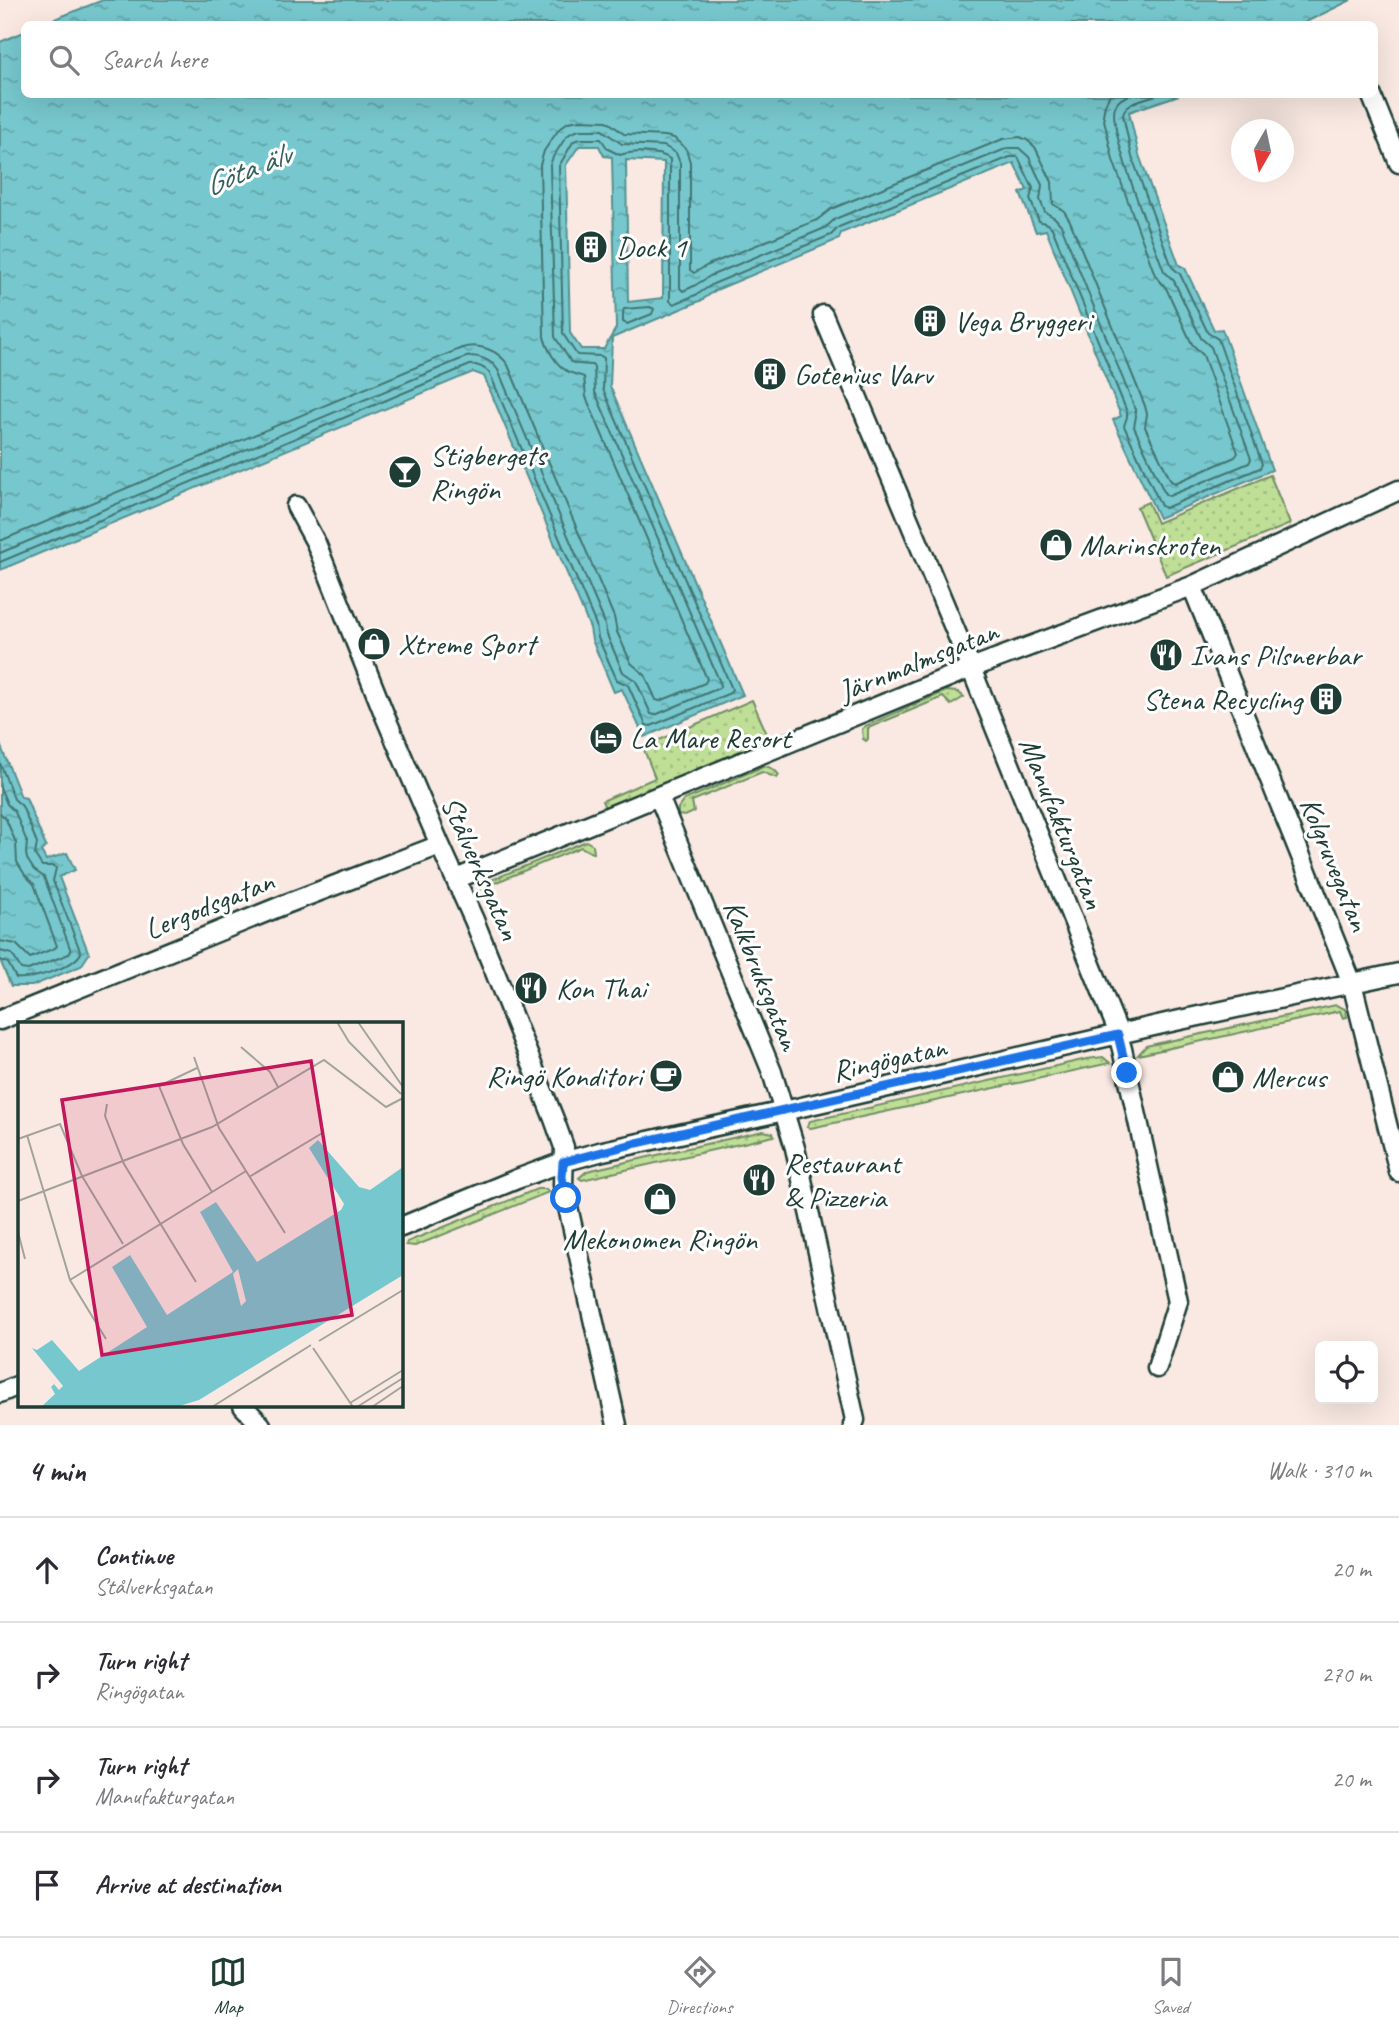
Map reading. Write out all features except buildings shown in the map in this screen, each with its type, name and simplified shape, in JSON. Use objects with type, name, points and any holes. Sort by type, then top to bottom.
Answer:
[{"type":"street","points":[[1373,98],[1399,163]]},
{"type":"street","name":"Manufakturgatan","points":[[823,315],[971,668],[1118,1035],[1178,1301],[1157,1368]]},
{"type":"street","name":"Järnmalmsgatan","points":[[456,879],[971,668],[1192,586],[1399,490]]},
{"type":"street","name":"Stålverksgatan","points":[[296,506],[316,543],[384,716],[456,879],[564,1147],[563,1185],[617,1425]]},
{"type":"street","name":"Kolgruvegatan","points":[[1192,586],[1352,983],[1399,1172]]},
{"type":"street","name":"Kalkbruksgatan","points":[[659,797],[772,1072],[795,1148],[855,1420],[853,1425]]},
{"type":"street","name":"Lergodsgatan","points":[[0,1020],[440,845]]},
{"type":"street","name":"Ringögatan","points":[[402,1227],[563,1162],[637,1143],[1399,973]]},
{"type":"street","points":[[0,1393],[18,1385]]},
{"type":"street","points":[[245,1408],[261,1425]]},
{"type":"green space","points":[[1270,475],[1290,524],[1166,576],[1137,507],[1148,502],[1157,523]]},
{"type":"green space","points":[[946,691],[958,692],[964,697],[951,705],[943,697],[868,728],[868,739],[863,739],[862,729],[865,726]]},
{"type":"green space","points":[[752,700],[770,741],[607,812],[602,801],[655,778],[643,747]]},
{"type":"green space","points":[[764,766],[776,771],[779,775],[777,778],[762,772],[692,801],[694,812],[685,816],[678,815],[678,808],[684,800]]},
{"type":"green space","points":[[586,841],[593,845],[594,853],[581,847],[487,886],[489,895],[477,900],[478,890],[484,883]]},
{"type":"green space","points":[[1336,1005],[1345,1009],[1347,1017],[1343,1018],[1340,1011],[1138,1055],[1146,1046]]},
{"type":"green space","points":[[1103,1057],[1110,1063],[807,1127],[810,1121]]},
{"type":"green space","points":[[763,1131],[773,1133],[774,1136],[582,1180],[579,1178],[587,1171]]},
{"type":"green space","points":[[537,1189],[546,1189],[549,1192],[415,1246],[406,1245],[407,1242]]},
{"type":"water","points":[[103,0],[1351,0],[1308,21],[50,21]]},
{"type":"water","name":"Göta älv","points":[[21,33],[21,98],[1170,98],[1129,112],[1139,155],[1179,265],[1185,268],[1214,330],[1222,329],[1272,470],[1159,518],[1113,420],[1121,416],[1046,230],[1036,232],[1020,193],[1027,190],[1014,163],[841,233],[839,239],[716,290],[702,300],[612,338],[610,386],[743,695],[644,737],[622,689],[614,692],[592,640],[590,628],[484,376],[473,372],[0,570],[0,42]],"holes":[[[579,146],[599,146],[604,156],[612,157],[616,328],[604,349],[581,349],[570,333],[566,165]],[[626,160],[664,162],[663,298],[628,302]]]},
{"type":"water","points":[[0,744],[21,797],[26,798],[46,847],[41,851],[46,860],[67,853],[75,870],[59,877],[89,954],[81,966],[32,986],[11,986],[0,960]]},
{"type":"place","name":"Dock 1","points":[[591,247]]},
{"type":"place","name":"Vega Bryggeri","points":[[930,321]]},
{"type":"place","name":"Gotenius Varv","points":[[770,374]]},
{"type":"place","name":"Stigbergets Ringön","points":[[405,472]]},
{"type":"place","name":"Marinskroten","points":[[1056,545]]},
{"type":"place","name":"Xtreme Sport","points":[[374,644]]},
{"type":"place","name":"Ivans Pilsnerbar","points":[[1166,655]]},
{"type":"place","name":"Stena Recycling","points":[[1326,699]]},
{"type":"place","name":"La Mare Resort","points":[[606,738]]},
{"type":"place","name":"Kon Thai","points":[[531,988]]},
{"type":"place","name":"Ringö Konditori","points":[[666,1076]]},
{"type":"place","name":"Mercus","points":[[1228,1077]]},
{"type":"place","name":"Restaurant & Pizzeria","points":[[759,1180]]},
{"type":"place","name":"Mekonomen Ringön","points":[[660,1199]]},
{"type":"route","points":[[566,1198],[562,1177],[563,1162],[1118,1035],[1127,1073]]}]
